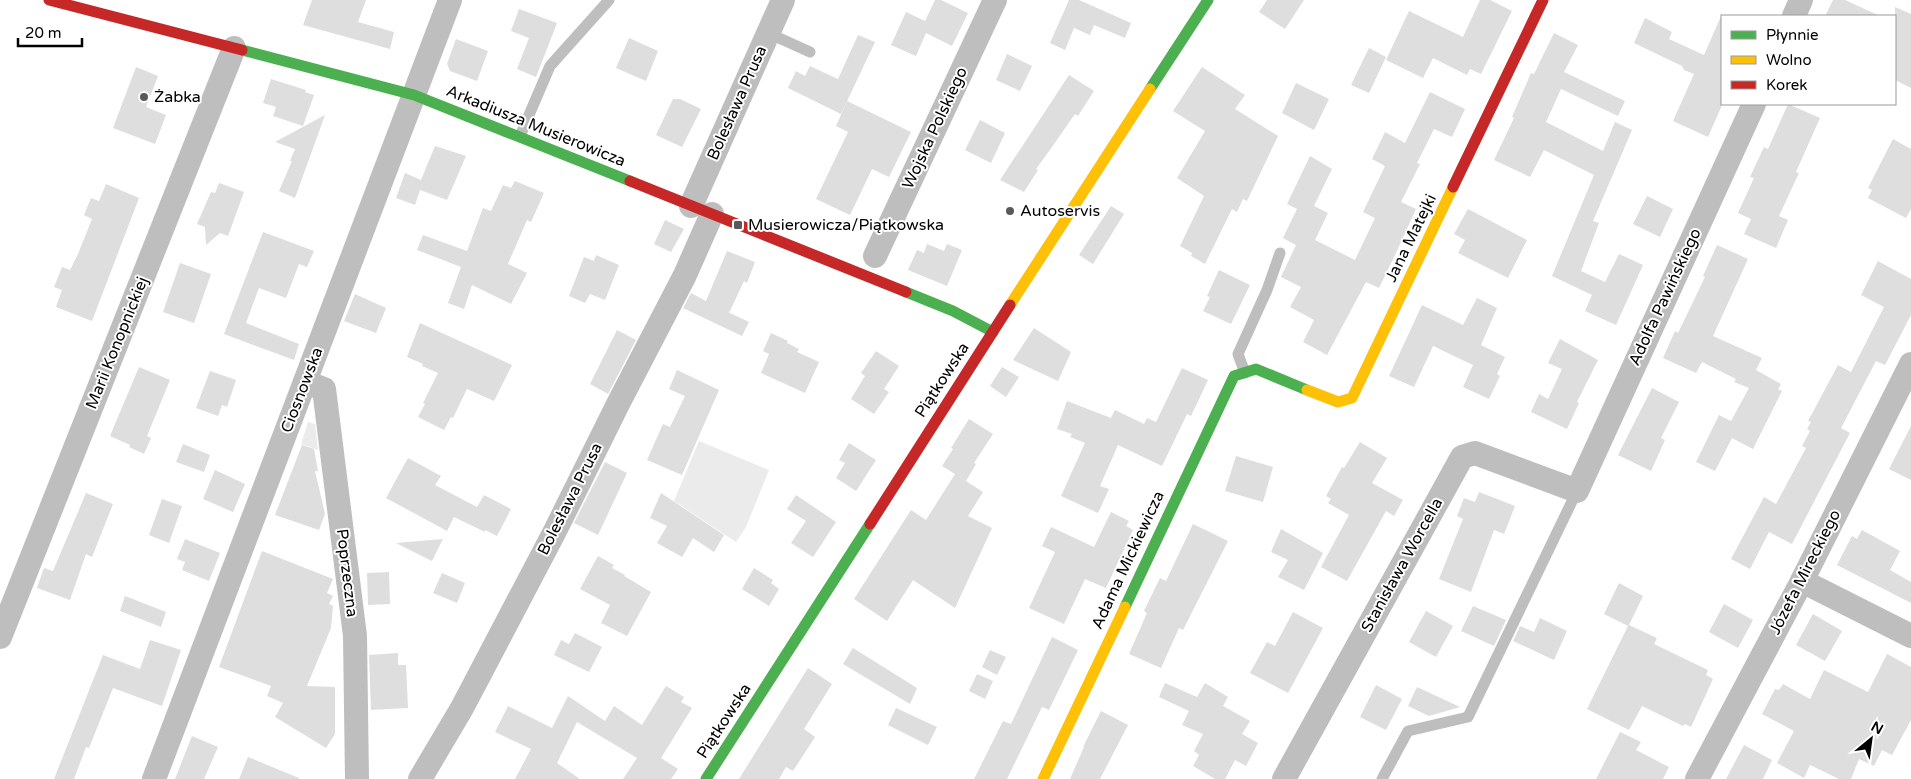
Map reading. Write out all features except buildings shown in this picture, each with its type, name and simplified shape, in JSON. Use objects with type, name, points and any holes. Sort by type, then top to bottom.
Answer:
[{"type":"street","name":"Arkadiusza Musierowicza","points":[[50,0],[414,96],[520,136],[954,311],[993,332]]},
{"type":"street","name":"Ciosnowska","points":[[154,779],[450,0]]},
{"type":"street","name":"Bolesława Prusa","points":[[420,779],[462,708],[685,276],[702,210],[768,33],[783,0]]},
{"type":"street","name":"Wojska Polskiego","points":[[875,256],[995,0]]},
{"type":"street","name":"Piątkowska","points":[[706,779],[1208,0]]},
{"type":"street","name":"Jana Matejki","points":[[1250,371],[1338,402],[1352,398],[1543,0]]},
{"type":"street","points":[[1794,15],[1801,0]]},
{"type":"street","name":"Marii Konopnickiej","points":[[0,637],[234,48]]},
{"type":"street","name":"Adolfa Pawińskiego","points":[[1577,491],[1754,105]]},
{"type":"street","name":"Józefa Mireckiego","points":[[1698,779],[1802,581],[1911,364]]},
{"type":"street","name":"Adama Mickiewicza","points":[[1043,779],[1234,376],[1250,371]]},
{"type":"street","name":"Poprzeczna","points":[[305,382],[324,389],[355,636],[357,779]]},
{"type":"street","name":"Stanisława Worcella","points":[[1284,779],[1462,457],[1475,453],[1577,491]]},
{"type":"street","points":[[1802,581],[1911,636]]},
{"type":"lane","points":[[520,136],[550,66],[609,0]]},
{"type":"lane","points":[[768,33],[810,52]]},
{"type":"lane","points":[[1250,371],[1238,354],[1267,290],[1280,253]]},
{"type":"lane","points":[[1382,779],[1408,731],[1468,717],[1577,491]]},
{"type":"shaded area","points":[[308,422],[315,424],[318,450],[301,444]]},
{"type":"shaded area","points":[[699,441],[769,470],[746,527],[736,542],[674,501]]},
{"type":"traffic: fast","points":[[1150,89],[1208,0]]},
{"type":"traffic: fast","points":[[242,50],[414,95],[630,181]]},
{"type":"traffic: fast","points":[[906,292],[953,311],[993,332]]},
{"type":"traffic: fast","points":[[1125,607],[1234,376],[1256,369],[1307,390]]},
{"type":"traffic: fast","points":[[706,779],[870,524]]},
{"type":"traffic: slow","points":[[1010,305],[1150,89]]},
{"type":"traffic: slow","points":[[1307,390],[1338,402],[1352,398],[1453,187]]},
{"type":"traffic: slow","points":[[1043,779],[1125,607]]},
{"type":"traffic: jam","points":[[49,0],[242,50]]},
{"type":"traffic: jam","points":[[1453,187],[1543,0]]},
{"type":"traffic: jam","points":[[630,181],[906,292]]},
{"type":"traffic: jam","points":[[870,524],[1010,305]]},
{"type":"place","name":"Żabka","points":[[144,97]]},
{"type":"place","name":"Autoservis","points":[[1010,211]]},
{"type":"place","name":"Musierowicza/Piątkowska","points":[[738,225]]}]
